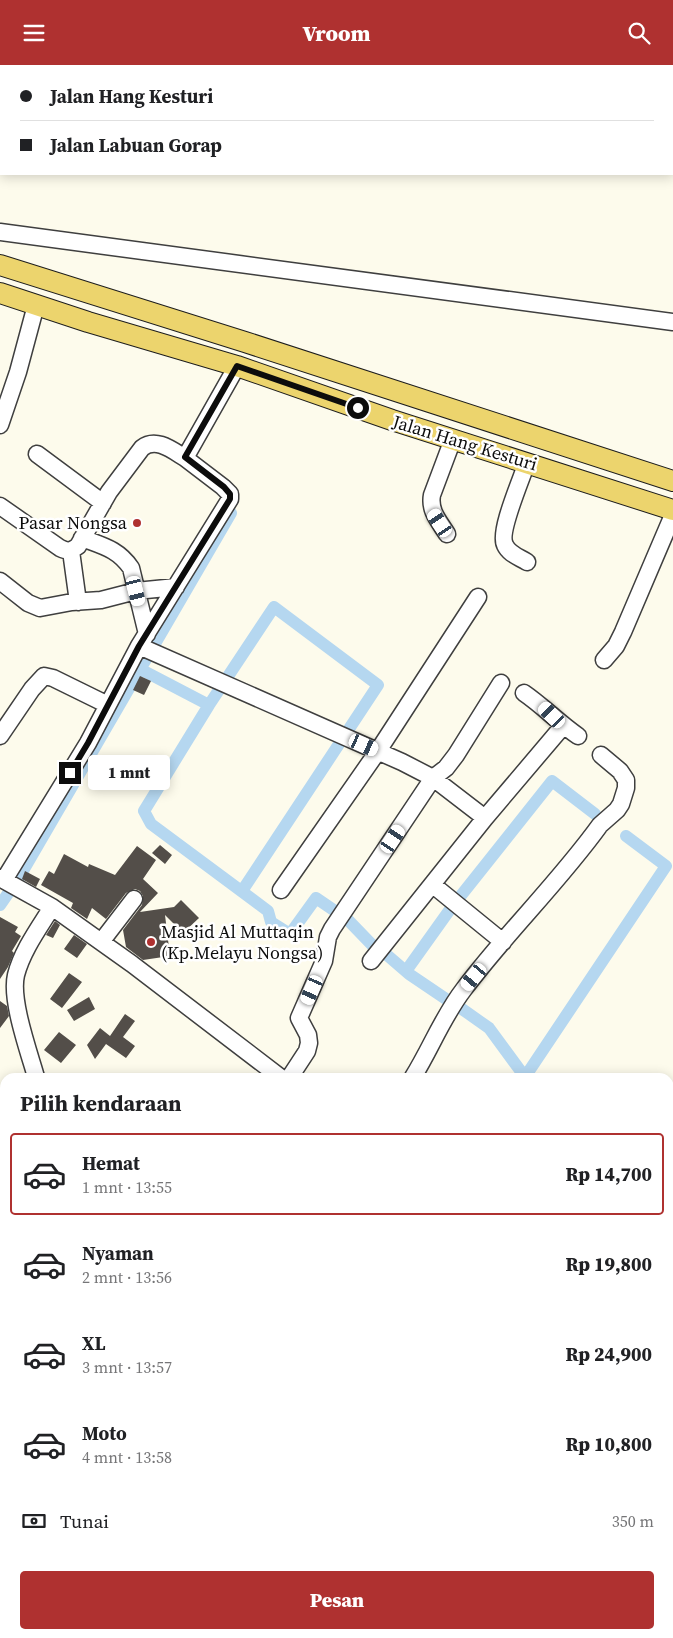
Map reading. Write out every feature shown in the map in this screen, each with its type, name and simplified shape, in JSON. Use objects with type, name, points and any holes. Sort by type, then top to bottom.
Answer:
[{"type":"main road","name":"Jalan Hang Kesturi","points":[[0,265],[245,342],[673,481]]},
{"type":"main road","points":[[42,307],[56,283]]},
{"type":"main road","name":"Jalan Hang Kesturi","points":[[0,293],[88,322],[237,366],[392,420],[673,510]]},
{"type":"street","points":[[0,232],[673,322]]},
{"type":"street","points":[[0,425],[42,307]]},
{"type":"street","points":[[185,457],[237,366]]},
{"type":"street","points":[[448,534],[432,512],[430,502],[454,439]]},
{"type":"street","points":[[0,506],[60,548],[71,551],[78,545],[114,485],[142,448],[152,442],[185,457],[224,487],[230,494],[230,499],[176,587],[147,645],[108,705],[88,743],[4,880],[52,907],[218,1028],[275,1073]]},
{"type":"street","points":[[37,454],[103,503]]},
{"type":"street","points":[[526,562],[509,552],[502,539],[505,525],[528,462]]},
{"type":"street","points":[[604,660],[616,646],[623,633],[673,515]]},
{"type":"street","points":[[82,538],[113,550],[125,559],[131,568],[147,645]]},
{"type":"street","points":[[71,551],[78,602]]},
{"type":"street","points":[[0,581],[28,603],[40,608],[72,601],[101,600],[136,591],[176,587]]},
{"type":"street","points":[[281,890],[378,751],[478,597]]},
{"type":"street","points":[[147,645],[225,684],[402,762],[433,779],[485,818]]},
{"type":"street","points":[[0,736],[32,689],[44,677],[53,678],[108,705]]},
{"type":"street","points":[[293,1073],[307,1051],[308,1035],[299,1018],[324,961],[328,937],[332,929],[433,779],[446,768],[456,755],[501,683]]},
{"type":"street","points":[[524,693],[541,705],[563,726],[578,736]]},
{"type":"street","points":[[371,961],[485,818],[563,726]]},
{"type":"street","points":[[416,1073],[428,1053],[444,1018],[464,989],[600,825],[621,804],[626,788],[626,779],[620,771],[601,755]]},
{"type":"street","points":[[433,885],[503,942]]},
{"type":"street","points":[[101,942],[134,899]]},
{"type":"street","points":[[35,1073],[20,1018],[15,994],[15,983],[20,965],[52,907]]},
{"type":"building","points":[[140,676],[151,681],[144,695],[133,690]]},
{"type":"building","points":[[110,760],[133,772],[126,785],[103,773]]},
{"type":"building","points":[[160,845],[172,855],[165,864],[152,853]]},
{"type":"building","points":[[137,846],[156,860],[143,879],[158,893],[140,912],[174,907],[181,900],[199,918],[183,933],[165,915],[170,956],[143,960],[126,947],[123,930],[142,905],[143,896],[140,891],[135,889],[126,893],[106,919],[92,908],[87,919],[71,908],[73,903],[41,885],[49,871],[54,874],[64,854],[88,867],[89,864],[115,875]]},
{"type":"building","points":[[25,871],[40,879],[36,887],[22,879]]},
{"type":"building","points":[[0,917],[18,927],[15,932],[21,936],[12,951],[14,953],[8,967],[0,979]]},
{"type":"building","points":[[55,921],[60,925],[53,938],[46,935]]},
{"type":"building","points":[[74,935],[87,944],[77,958],[64,949]]},
{"type":"building","points":[[69,973],[82,982],[62,1008],[50,999]]},
{"type":"building","points":[[89,997],[95,1009],[74,1021],[67,1010]]},
{"type":"building","points":[[0,1001],[7,1006],[9,1016],[0,1028]]},
{"type":"building","points":[[125,1014],[135,1021],[123,1037],[135,1046],[126,1058],[106,1044],[95,1059],[87,1045],[100,1028],[110,1036]]},
{"type":"building","points":[[59,1032],[76,1045],[61,1063],[44,1050]]},
{"type":"waterway","points":[[0,905],[20,876],[231,513]]},
{"type":"waterway","points":[[209,705],[274,607],[378,685],[242,891]]},
{"type":"waterway","points":[[140,669],[209,705],[144,811],[151,824],[268,911],[271,922],[290,934],[316,898],[335,911]]},
{"type":"waterway","points":[[459,898],[552,781],[595,814]]},
{"type":"waterway","points":[[528,1073],[666,866],[626,836]]},
{"type":"waterway","points":[[406,971],[451,908]]},
{"type":"waterway","points":[[348,920],[375,948]]},
{"type":"waterway","points":[[387,955],[409,974],[446,999]]},
{"type":"waterway","points":[[462,1009],[489,1028],[522,1073]]},
{"type":"place","name":"Pasar Nongsa","points":[[137,523]]},
{"type":"place","name":"Masjid Al Muttaqin (Kp.Melayu Nongsa)","points":[[151,942]]},
{"type":"route","points":[[70,773],[139,646],[230,499],[230,494],[224,487],[185,457],[237,366],[358,408]]}]
